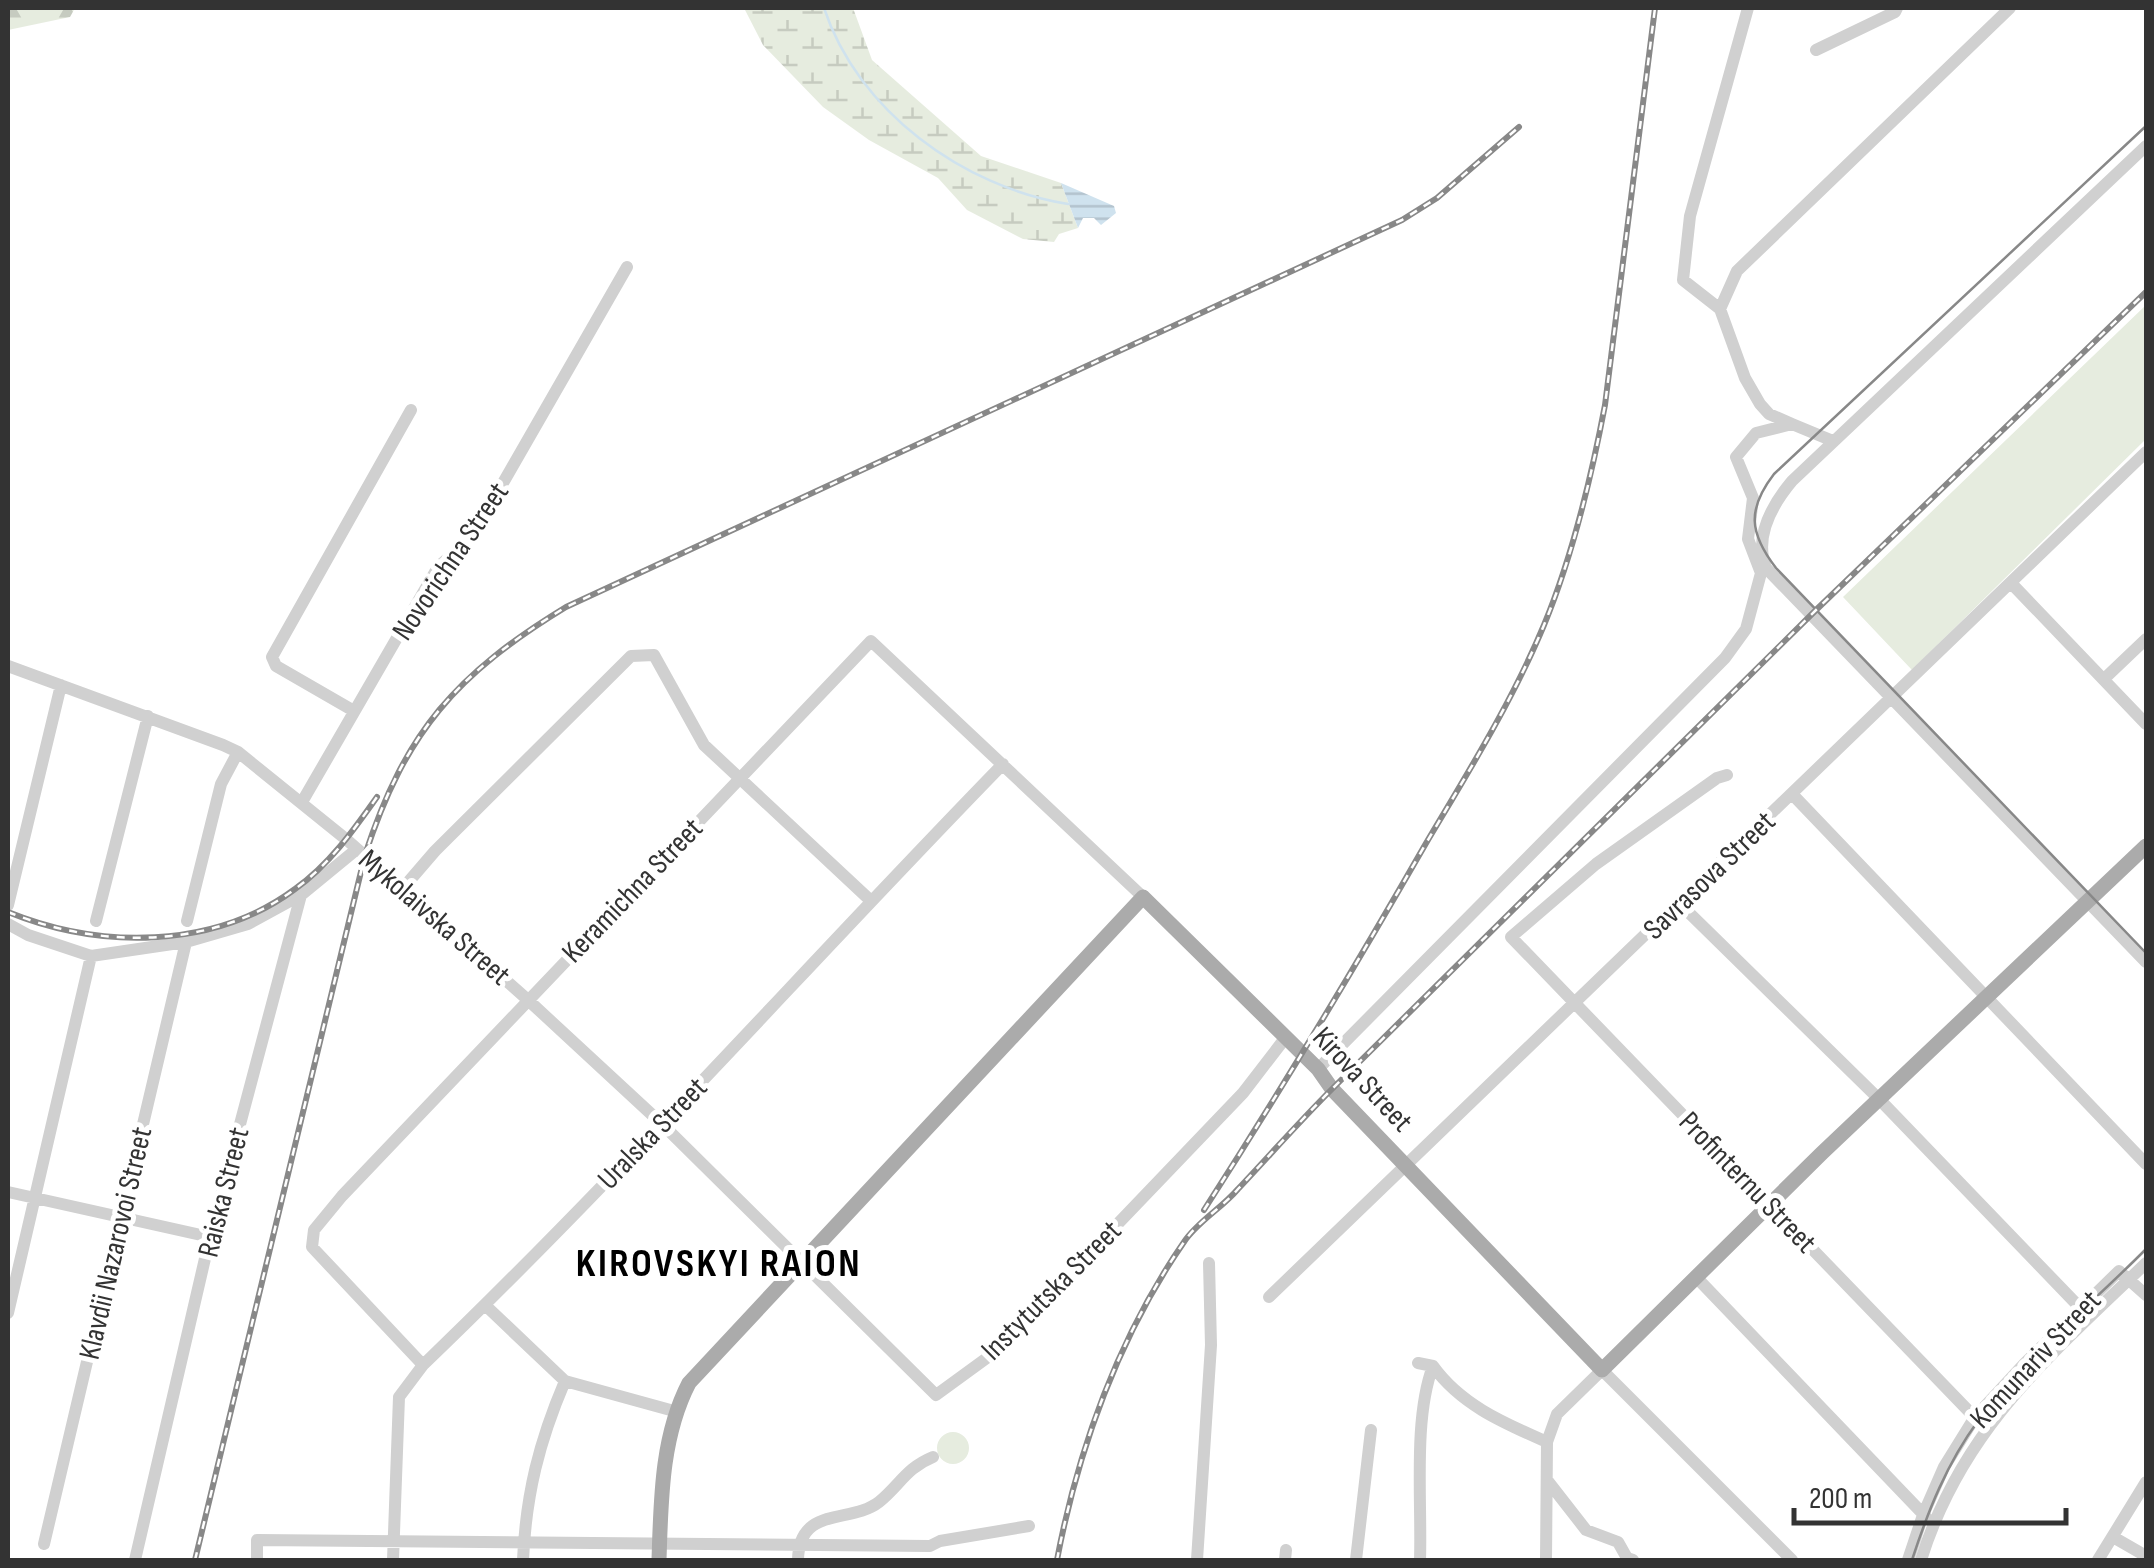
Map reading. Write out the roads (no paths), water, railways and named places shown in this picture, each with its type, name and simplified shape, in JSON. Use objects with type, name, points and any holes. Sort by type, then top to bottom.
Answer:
[{"type":"main road","points":[[1602,1370],[2146,846]]},
{"type":"main road","name":"Kirova Street","points":[[1143,897],[1318,1069],[1332,1089],[1602,1370]]},
{"type":"main road","points":[[659,1552],[668,1442],[674,1411],[689,1383],[1143,897]]},
{"type":"street","points":[[1748,8],[1690,216],[1683,280],[1720,309],[1745,378],[1768,414],[1833,441]]},
{"type":"street","points":[[1816,50],[1897,8]]},
{"type":"street","points":[[1720,309],[1738,271],[2010,8]]},
{"type":"street","points":[[2146,146],[1833,441],[1772,506],[1761,555],[1766,568],[2146,962]]},
{"type":"street","name":"Novorichna Street","points":[[302,802],[438,567],[472,537],[627,267]]},
{"type":"street","points":[[354,711],[276,666],[272,657],[410,410]]},
{"type":"street","points":[[1318,1069],[1725,658],[1746,629],[1760,572],[1748,539],[1752,498],[1736,458],[1756,433],[1792,424]]},
{"type":"street","name":"Savrasova Street","points":[[1269,1298],[2146,452]]},
{"type":"street","points":[[2011,583],[2146,724]]},
{"type":"street","points":[[2104,679],[2146,639]]},
{"type":"street","name":"Keramichna Street","points":[[422,1365],[312,1248],[314,1230],[739,778],[872,641],[1003,764]]},
{"type":"street","points":[[404,887],[435,851],[631,656],[654,654],[704,745],[870,900]]},
{"type":"street","name":"Mykolaivska Street","points":[[8,666],[238,752],[404,887],[662,1124],[802,1261]]},
{"type":"street","points":[[8,905],[61,685]]},
{"type":"street","points":[[96,921],[148,716]]},
{"type":"street","points":[[186,921],[220,784],[238,752]]},
{"type":"street","points":[[1003,764],[1143,897]]},
{"type":"street","name":"Uralska Street","points":[[393,1560],[399,1397],[422,1365],[485,1306],[662,1124],[870,900],[1003,764]]},
{"type":"street","name":"Profinternu Street","points":[[1726,775],[1596,864],[1510,937],[1985,1428]]},
{"type":"street","points":[[1794,795],[2146,1164]]},
{"type":"street","points":[[8,924],[90,956],[186,942],[248,924],[301,895],[357,848]]},
{"type":"street","name":"Raiska Street","points":[[135,1560],[210,1237],[301,895]]},
{"type":"street","points":[[1679,904],[1880,1100],[2085,1313]]},
{"type":"street","name":"Klavdii Nazarovoi Street","points":[[44,1544],[186,942]]},
{"type":"street","points":[[8,1314],[90,956]]},
{"type":"street","name":"Instytutska Street","points":[[802,1261],[936,1395],[995,1352],[1243,1093],[1286,1037]]},
{"type":"street","points":[[8,1192],[210,1237]]},
{"type":"street","name":"Komunariv Street","points":[[1921,1560],[1928,1519],[1944,1467],[1974,1417],[2124,1276],[2146,1262]]},
{"type":"street","points":[[1197,1560],[1210,1346],[1208,1263]]},
{"type":"street","points":[[2124,1276],[2146,1295]]},
{"type":"street","points":[[1696,1277],[1928,1519]]},
{"type":"street","points":[[485,1306],[565,1382],[674,1411]]},
{"type":"street","name":"Komunariv Street","points":[[1908,1560],[1928,1519],[1985,1428],[2085,1313]]},
{"type":"street","points":[[1418,1363],[1433,1366],[1444,1382],[1490,1417],[1547,1442]]},
{"type":"street","points":[[1420,1560],[1421,1435],[1427,1381],[1433,1366]]},
{"type":"street","points":[[1546,1560],[1547,1442],[1556,1414],[1602,1370],[1792,1560]]},
{"type":"street","points":[[524,1560],[534,1467],[543,1433],[565,1382]]},
{"type":"street","points":[[1356,1560],[1371,1430]]},
{"type":"street","points":[[798,1560],[798,1545],[810,1529],[836,1514],[856,1512],[878,1502],[917,1463],[933,1457]]},
{"type":"street","points":[[1546,1479],[1586,1530],[1618,1542],[1627,1558],[1633,1560]]},
{"type":"street","points":[[2098,1560],[2145,1487]]},
{"type":"street","points":[[256,1560],[257,1540],[524,1542],[659,1552],[798,1545],[930,1553],[940,1541],[1029,1526]]},
{"type":"street","points":[[2114,1537],[2146,1556]]},
{"type":"water","points":[[1061,183],[1114,206],[1116,213],[1101,225],[1094,218],[1083,218],[1078,228]]},
{"type":"waterway","points":[[824,8],[840,45],[862,80],[888,111],[919,138],[990,181],[1068,204]]},
{"type":"tram line","points":[[2146,126],[1774,474],[1759,499],[1755,521],[1760,543],[1776,568],[2146,953]]},
{"type":"tram line","points":[[1912,1560],[1939,1488],[1978,1421],[2037,1353],[2146,1249]]},
{"type":"railway","points":[[1204,1210],[1317,1029],[1473,764],[1518,682],[1564,572],[1605,405],[1655,8]]},
{"type":"railway","points":[[195,1560],[365,855],[398,774],[439,710],[494,657],[566,607],[1402,220],[1437,198],[1519,127]]},
{"type":"railway","points":[[1057,1560],[1077,1477],[1104,1395],[1140,1316],[1189,1235],[1816,610],[2146,292]]},
{"type":"railway","points":[[8,912],[80,933],[117,937],[192,933],[228,924],[263,909],[307,880],[340,847],[377,797]]},
{"type":"district","name":"KIROVSKYI RAION","points":[[719,1262]]}]
